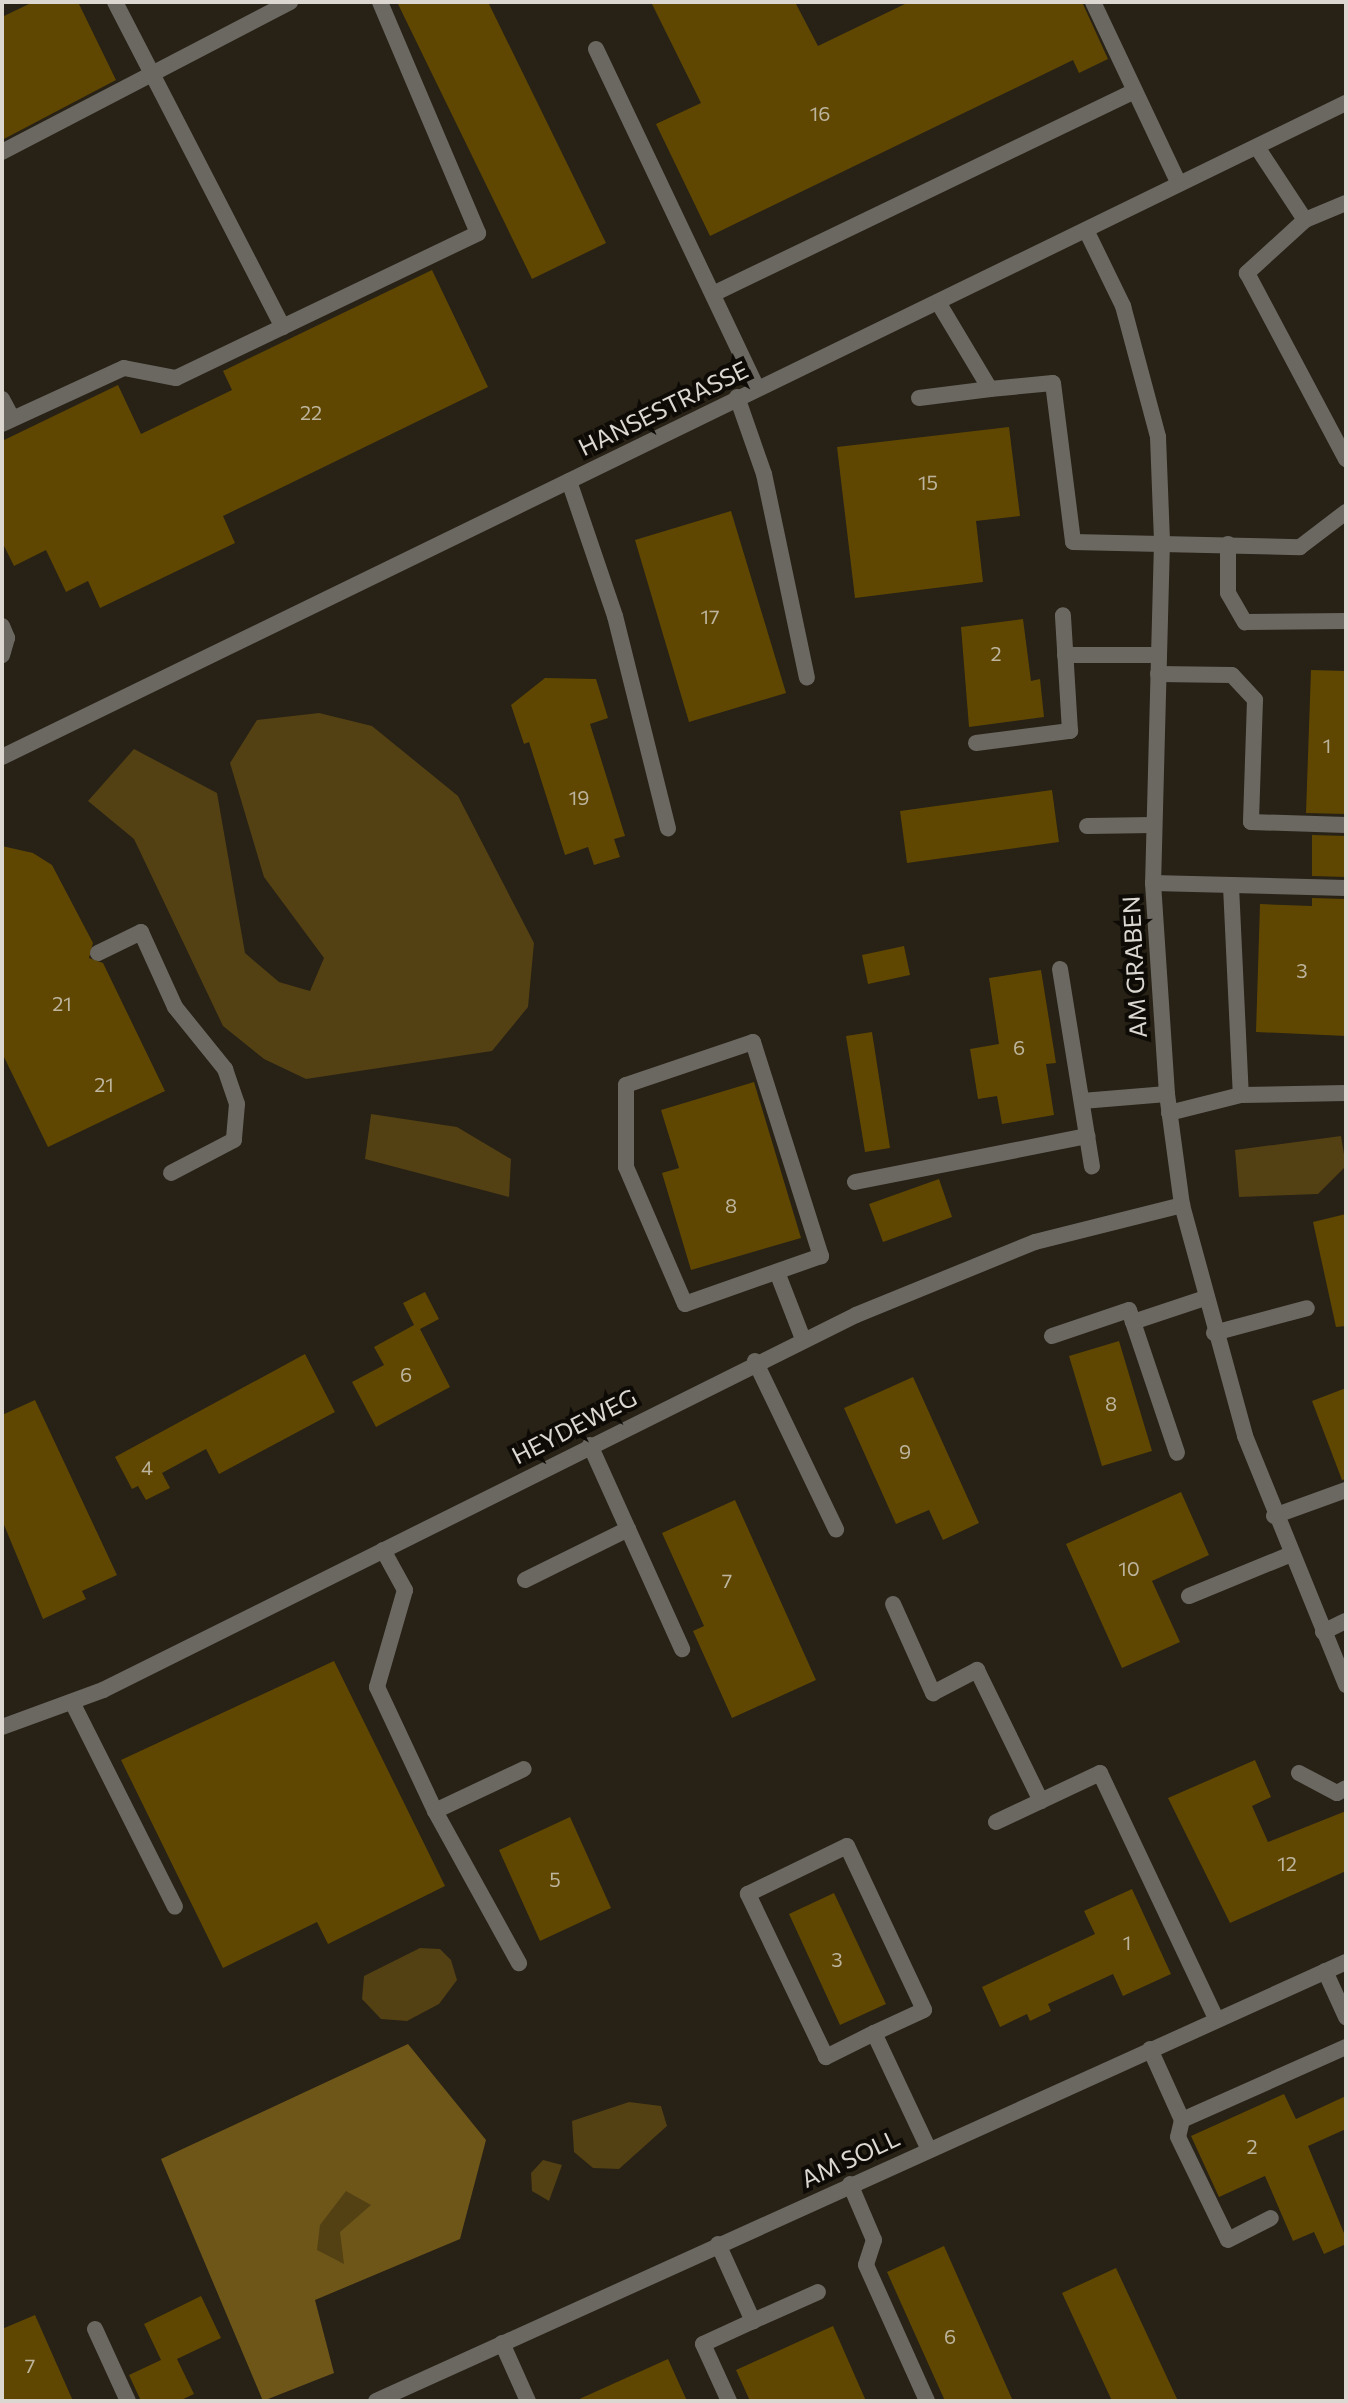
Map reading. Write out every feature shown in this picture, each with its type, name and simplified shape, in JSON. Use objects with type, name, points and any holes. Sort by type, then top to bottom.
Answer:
[{"type":"street","points":[[115,2],[156,75],[283,327]]},
{"type":"street","points":[[2,152],[156,75],[290,2]]},
{"type":"street","points":[[2,399],[7,421],[124,368],[176,378],[478,233],[380,2]]},
{"type":"street","points":[[1093,2],[1179,184]]},
{"type":"street","points":[[596,49],[757,388]]},
{"type":"street","points":[[713,294],[1135,91]]},
{"type":"street","name":"HANSESTRASSE","points":[[2,757],[1346,103]]},
{"type":"street","points":[[1257,147],[1305,220]]},
{"type":"street","points":[[1346,203],[1305,220],[1247,273],[1346,459]]},
{"type":"street","name":"AM GRABEN","points":[[1086,230],[1123,306],[1158,437],[1162,542],[1153,883],[1167,1094],[1182,1205],[1214,1333],[1274,1516],[1323,1632],[1341,1662],[1346,1685]]},
{"type":"street","points":[[938,302],[990,389]]},
{"type":"street","points":[[919,398],[1053,383],[1073,542],[1300,547],[1346,512]]},
{"type":"street","points":[[737,397],[764,474],[807,678]]},
{"type":"street","points":[[569,481],[605,582],[668,829]]},
{"type":"street","points":[[1228,544],[1228,593],[1245,622],[1346,621]]},
{"type":"street","points":[[976,743],[1070,731],[1063,615]]},
{"type":"street","points":[[2,626],[7,638],[2,655]]},
{"type":"street","points":[[1065,655],[1159,655]]},
{"type":"street","points":[[1158,674],[1232,675],[1255,700],[1251,822],[1346,825]]},
{"type":"street","points":[[1087,826],[1153,825]]},
{"type":"street","points":[[1153,883],[1346,888]]},
{"type":"street","points":[[1231,886],[1241,1095]]},
{"type":"street","points":[[98,953],[141,932],[175,1007],[225,1069],[237,1104],[234,1140],[171,1173]]},
{"type":"street","points":[[1060,969],[1092,1166]]},
{"type":"street","points":[[753,1042],[821,1256],[777,1272],[685,1304],[626,1167],[626,1085],[753,1042]]},
{"type":"street","points":[[1169,1113],[1241,1095],[1346,1093]]},
{"type":"street","points":[[1082,1101],[1167,1094]]},
{"type":"street","points":[[855,1182],[1087,1136]]},
{"type":"street","name":"HEYDEWEG","points":[[2,1727],[72,1702],[383,1550],[755,1361],[962,1268],[1035,1242],[1182,1205]]},
{"type":"street","points":[[777,1272],[803,1339]]},
{"type":"street","points":[[1133,1322],[1205,1298]]},
{"type":"street","points":[[1214,1333],[1307,1308]]},
{"type":"street","points":[[1052,1336],[1129,1310],[1177,1453]]},
{"type":"street","points":[[755,1361],[836,1529]]},
{"type":"street","points":[[590,1445],[682,1649]]},
{"type":"street","points":[[1274,1516],[1346,1490]]},
{"type":"street","points":[[525,1580],[628,1529]]},
{"type":"street","points":[[383,1550],[405,1590],[377,1687],[435,1811],[519,1963]]},
{"type":"street","points":[[1189,1596],[1289,1555]]},
{"type":"street","points":[[893,1604],[933,1693],[977,1670],[1041,1801]]},
{"type":"street","points":[[1323,1632],[1346,1621]]},
{"type":"street","points":[[72,1702],[175,1907]]},
{"type":"street","points":[[435,1811],[524,1769]]},
{"type":"street","points":[[996,1822],[1100,1773],[1217,2020]]},
{"type":"street","points":[[1299,1773],[1337,1793],[1346,1788]]},
{"type":"street","points":[[847,1846],[924,2010],[874,2033],[826,2057],[748,1894],[847,1846]]},
{"type":"street","name":"AM SOLL","points":[[376,2401],[928,2148],[1346,1962]]},
{"type":"street","points":[[1325,1971],[1346,2017]]},
{"type":"street","points":[[874,2033],[928,2148]]},
{"type":"street","points":[[1182,2120],[1346,2047]]},
{"type":"street","points":[[1150,2049],[1182,2120],[1178,2137],[1228,2240],[1271,2218]]},
{"type":"street","points":[[850,2184],[874,2240],[866,2265],[927,2401]]},
{"type":"street","points":[[718,2244],[753,2321]]},
{"type":"street","points":[[729,2401],[703,2344],[818,2292]]},
{"type":"street","points":[[95,2329],[128,2401]]},
{"type":"street","points":[[502,2343],[528,2401]]},
{"type":"shaded area","points":[[319,713],[372,726],[458,796],[534,943],[528,1007],[492,1051],[306,1079],[264,1059],[223,1026],[134,839],[88,801],[134,749],[217,793],[245,953],[279,982],[310,991],[324,958],[264,877],[230,763],[257,720]]},
{"type":"shaded area","points":[[371,1114],[457,1127],[511,1159],[509,1197],[365,1159]]},
{"type":"shaded area","points":[[1341,1136],[1346,1166],[1318,1194],[1239,1197],[1235,1150]]},
{"type":"shaded area","points":[[420,1948],[440,1949],[451,1960],[457,1980],[439,2004],[407,2021],[381,2019],[362,1999],[364,1976]]},
{"type":"shaded area","points":[[408,2044],[486,2140],[460,2239],[315,2300],[334,2373],[263,2401],[161,2159]]},
{"type":"shaded area","points":[[629,2102],[661,2106],[667,2126],[619,2169],[593,2168],[574,2152],[572,2121]]},
{"type":"shaded area","points":[[543,2160],[562,2165],[549,2201],[532,2191],[531,2173]]},
{"type":"shaded area","points":[[346,2191],[371,2205],[340,2232],[344,2264],[317,2250],[320,2225]]},
{"type":"building","points":[[33,2],[78,2],[116,80],[2,140],[2,17]]},
{"type":"building","points":[[397,2],[488,2],[606,243],[532,279]]},
{"type":"building","points":[[651,2],[795,2],[818,46],[909,2],[1082,2],[1108,59],[1079,73],[1073,60],[710,236],[656,124],[701,103]]},
{"type":"building","points":[[432,270],[488,387],[223,516],[235,543],[100,608],[88,581],[66,592],[46,550],[14,566],[2,542],[2,441],[118,385],[141,434],[232,390],[223,371]]},
{"type":"building","points":[[1009,427],[1020,516],[976,521],[983,582],[855,598],[837,447]]},
{"type":"building","points":[[731,511],[786,693],[689,722],[635,540]]},
{"type":"building","points":[[1023,619],[1031,681],[1040,679],[1044,717],[969,727],[961,627]]},
{"type":"building","points":[[1311,670],[1346,671],[1346,814],[1306,813]]},
{"type":"building","points":[[545,678],[596,679],[608,718],[590,724],[625,836],[614,839],[620,857],[594,865],[588,847],[565,855],[529,742],[524,744],[511,705]]},
{"type":"building","points":[[1052,790],[1059,842],[907,863],[900,811]]},
{"type":"building","points":[[1312,835],[1346,836],[1346,877],[1312,876]]},
{"type":"building","points":[[2,846],[33,853],[52,865],[93,943],[89,958],[103,963],[165,1091],[48,1147],[2,1053]]},
{"type":"building","points":[[1312,898],[1346,899],[1346,1036],[1256,1032],[1260,904],[1312,906]]},
{"type":"building","points":[[904,946],[910,975],[868,984],[862,955]]},
{"type":"building","points":[[1041,970],[1056,1063],[1046,1064],[1054,1115],[1002,1124],[997,1096],[978,1099],[970,1049],[999,1044],[989,978]]},
{"type":"building","points":[[872,1032],[890,1148],[865,1152],[846,1036]]},
{"type":"building","points":[[754,1082],[801,1238],[691,1270],[662,1173],[679,1168],[661,1110]]},
{"type":"building","points":[[939,1179],[952,1217],[883,1242],[869,1204]]},
{"type":"building","points":[[1346,1214],[1346,1326],[1336,1327],[1313,1222]]},
{"type":"building","points":[[425,1292],[439,1319],[420,1329],[450,1387],[376,1427],[352,1382],[384,1365],[374,1347],[414,1325],[403,1303]]},
{"type":"building","points":[[1119,1341],[1152,1451],[1102,1466],[1069,1356]]},
{"type":"building","points":[[305,1354],[335,1412],[219,1474],[206,1449],[162,1473],[170,1488],[146,1500],[138,1486],[132,1489],[115,1457]]},
{"type":"building","points":[[913,1377],[979,1523],[943,1540],[929,1510],[896,1524],[844,1408]]},
{"type":"building","points":[[1346,1388],[1346,1479],[1342,1480],[1312,1401]]},
{"type":"building","points":[[35,1400],[117,1575],[82,1591],[86,1599],[43,1619],[2,1520],[2,1415]]},
{"type":"building","points":[[1181,1492],[1209,1555],[1152,1581],[1180,1642],[1122,1668],[1066,1544]]},
{"type":"building","points":[[735,1500],[816,1680],[732,1718],[693,1631],[704,1626],[662,1533]]},
{"type":"building","points":[[334,1661],[445,1886],[328,1944],[317,1922],[223,1968],[121,1760]]},
{"type":"building","points":[[1255,1760],[1271,1797],[1252,1806],[1268,1842],[1346,1811],[1346,1871],[1230,1923],[1168,1798]]},
{"type":"building","points":[[570,1817],[611,1908],[540,1941],[499,1850]]},
{"type":"building","points":[[1132,1889],[1171,1974],[1123,1996],[1113,1974],[1048,2004],[1051,2011],[1030,2021],[1027,2014],[1000,2027],[982,1987],[1095,1934],[1084,1911]]},
{"type":"building","points":[[834,1893],[886,2004],[840,2025],[789,1914]]},
{"type":"building","points":[[1284,2094],[1296,2119],[1346,2096],[1346,2129],[1308,2146],[1346,2238],[1346,2244],[1324,2254],[1314,2232],[1293,2241],[1265,2176],[1219,2197],[1191,2136]]},
{"type":"building","points":[[944,2246],[1013,2401],[945,2401],[887,2272]]},
{"type":"building","points":[[1116,2268],[1178,2401],[1112,2401],[1062,2293]]},
{"type":"building","points":[[201,2296],[221,2338],[177,2359],[194,2394],[179,2401],[141,2401],[129,2375],[161,2360],[144,2324]]},
{"type":"building","points":[[35,2315],[73,2401],[2,2401],[2,2329]]},
{"type":"building","points":[[833,2326],[866,2401],[750,2401],[736,2370]]},
{"type":"building","points":[[668,2359],[687,2401],[575,2401]]}]
